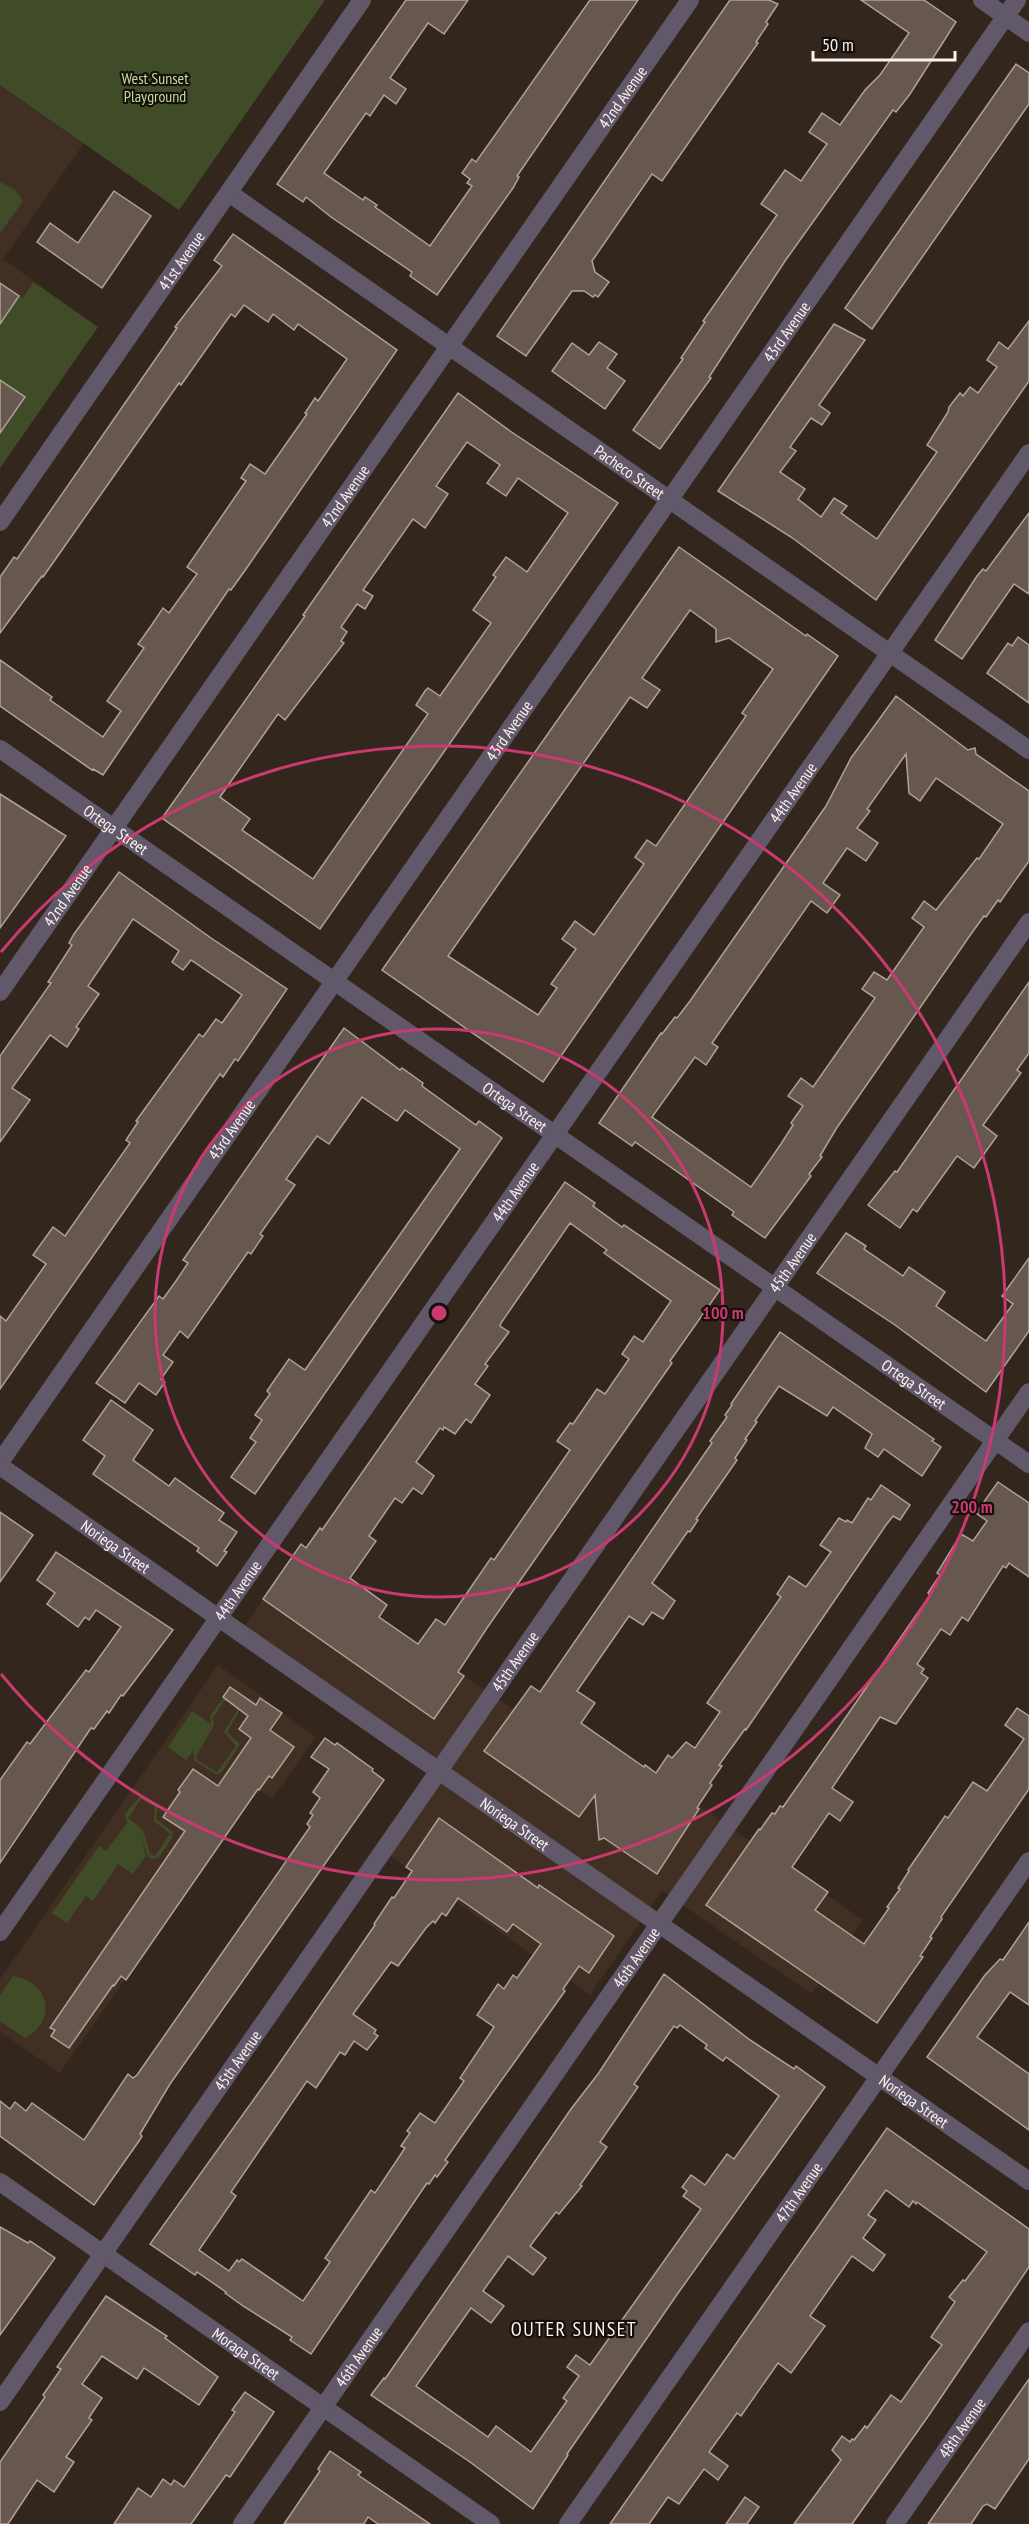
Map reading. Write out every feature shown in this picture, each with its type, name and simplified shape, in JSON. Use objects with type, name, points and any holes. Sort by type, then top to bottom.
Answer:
[{"type":"street","name":"41st Avenue","points":[[0,522],[362,0]]},
{"type":"street","name":"42nd Avenue","points":[[0,992],[690,0]]},
{"type":"street","points":[[982,0],[1029,33]]},
{"type":"street","name":"43rd Avenue","points":[[0,1464],[1017,0]]},
{"type":"street","name":"Pacheco Street","points":[[229,193],[1029,750]]},
{"type":"street","name":"44th Avenue","points":[[0,1932],[1029,453]]},
{"type":"street","name":"Ortega Street","points":[[0,749],[1029,1464]]},
{"type":"street","name":"45th Avenue","points":[[0,2402],[1029,922]]},
{"type":"street","name":"46th Avenue","points":[[242,2524],[1029,1392]]},
{"type":"street","name":"Noriega Street","points":[[0,1464],[1029,2181]]},
{"type":"street","name":"47th Avenue","points":[[568,2524],[1029,1862]]},
{"type":"street","name":"Moraga Street","points":[[0,2182],[491,2524]]},
{"type":"street","name":"48th Avenue","points":[[895,2524],[1029,2331]]},
{"type":"shaded area","points":[[0,85],[84,143],[3,259],[98,327],[0,468]]},
{"type":"shaded area","points":[[301,1544],[387,1605],[379,1617],[573,1749],[588,1728],[863,1920],[812,1994],[662,1891],[590,1995],[383,1851],[439,1771],[240,1633]]},
{"type":"shaded area","points":[[218,1665],[316,1737],[272,1799],[257,1789],[60,2073],[0,2032],[0,1979]]},
{"type":"green space","name":"West Sunset Playground","points":[[0,0],[325,0],[179,210],[0,85]]},
{"type":"green space","points":[[0,182],[15,190],[23,201],[0,233]]},
{"type":"green space","points":[[33,282],[98,327],[0,468],[0,433],[25,397],[0,380],[0,324],[19,296],[23,298]]},
{"type":"green space","points":[[226,1697],[241,1708],[227,1732],[240,1744],[222,1772],[217,1775],[195,1761],[193,1751],[186,1760],[168,1747],[192,1711],[211,1724],[210,1716]],"holes":[[[224,1701],[228,1701],[238,1709],[224,1732],[236,1746],[217,1772],[197,1760],[196,1756],[214,1726],[213,1718]]]},
{"type":"green space","points":[[141,1795],[158,1806],[156,1819],[173,1832],[172,1838],[158,1858],[152,1859],[148,1857],[139,1831],[146,1856],[133,1874],[118,1864],[93,1901],[86,1896],[67,1923],[52,1913],[99,1846],[106,1851],[127,1823],[125,1814]],"holes":[[[141,1799],[155,1807],[154,1821],[170,1834],[155,1856],[150,1853],[143,1830],[128,1818]]]},
{"type":"green space","points":[[13,1976],[35,1985],[45,2002],[42,2022],[25,2038],[0,2021],[0,1995]]},
{"type":"building","points":[[406,0],[468,0],[444,34],[428,23],[390,78],[406,89],[396,104],[384,95],[370,116],[366,113],[324,173],[363,200],[365,197],[377,205],[375,207],[430,246],[472,186],[467,183],[470,179],[462,173],[472,159],[476,162],[590,0],[638,0],[517,176],[519,177],[513,188],[437,295],[410,276],[412,272],[331,217],[306,197],[303,202],[277,184]]},
{"type":"building","points":[[730,0],[769,0],[778,4],[766,22],[768,24],[756,42],[758,43],[662,181],[652,174],[592,261],[595,272],[609,282],[598,297],[595,295],[593,297],[584,291],[572,291],[526,356],[497,336]]},
{"type":"building","points":[[861,0],[924,0],[956,22],[910,94],[896,112],[893,110],[785,261],[709,377],[711,378],[660,449],[633,430],[683,359],[681,358],[705,322],[703,321],[777,215],[761,204],[785,170],[801,181],[827,144],[809,132],[822,113],[840,125],[865,90],[880,75],[909,33]]},
{"type":"building","points":[[1016,64],[1029,73],[1029,104],[872,329],[845,308]]},
{"type":"building","points":[[114,191],[151,216],[102,288],[37,242],[50,223],[78,243]]},
{"type":"building","points":[[233,234],[397,350],[246,569],[231,590],[229,589],[103,775],[92,770],[0,706],[0,660],[52,697],[50,700],[103,737],[121,711],[107,701],[144,648],[138,644],[163,608],[169,613],[197,574],[187,567],[246,481],[241,478],[250,464],[265,474],[307,414],[305,413],[315,398],[318,401],[347,359],[298,324],[294,330],[273,314],[268,322],[244,305],[235,317],[231,314],[181,385],[179,383],[43,577],[0,633],[0,577],[14,557],[17,559],[177,328],[175,327],[222,266],[214,260]]},
{"type":"building","points":[[0,283],[19,296],[0,324]]},
{"type":"building","points":[[1029,321],[1029,381],[876,600],[791,537],[718,491],[834,324],[865,340],[819,405],[830,413],[822,425],[811,418],[790,447],[796,451],[780,472],[805,489],[798,499],[821,517],[834,498],[847,506],[841,513],[877,539],[937,452],[927,445],[949,407],[960,393],[963,396],[970,387],[978,393],[997,367],[987,360],[999,342],[1008,349]]},
{"type":"building","points":[[599,342],[617,354],[607,368],[625,381],[605,409],[552,371],[572,343],[589,355]]},
{"type":"building","points":[[0,380],[25,397],[0,433]]},
{"type":"building","points":[[458,393],[510,431],[618,503],[320,929],[162,818],[305,616],[303,615]],"holes":[[[467,442],[500,465],[487,483],[506,496],[518,478],[568,513],[527,572],[506,557],[493,575],[496,577],[473,610],[491,623],[440,696],[428,688],[425,691],[416,705],[428,714],[313,879],[242,830],[250,819],[220,797],[278,714],[285,720],[344,643],[341,641],[347,632],[341,627],[357,604],[365,609],[373,596],[363,590],[413,519],[425,528],[448,494],[436,486]]]},
{"type":"building","points":[[1029,513],[1029,594],[1014,584],[962,659],[935,640],[977,576],[983,569],[986,571]]},
{"type":"building","points":[[679,547],[838,656],[543,1082],[382,970]],"holes":[[[690,610],[716,629],[716,642],[729,638],[773,669],[742,713],[746,716],[656,846],[647,840],[635,857],[644,864],[594,935],[575,921],[562,939],[576,949],[551,984],[557,988],[538,1015],[448,956],[630,697],[647,708],[660,690],[642,678]]]},
{"type":"building","points":[[1018,637],[1029,645],[1029,703],[987,673],[1008,643],[1012,646]]},
{"type":"building","points":[[896,696],[968,750],[975,748],[976,754],[1029,791],[1029,861],[1000,902],[998,900],[971,934],[836,1129],[820,1156],[822,1157],[809,1174],[811,1176],[765,1238],[732,1215],[734,1212],[635,1142],[632,1146],[599,1123],[661,1033],[690,1001],[826,806],[851,758]],"holes":[[[906,754],[909,793],[920,801],[936,778],[1003,824],[979,859],[977,858],[936,910],[924,901],[912,918],[924,927],[887,980],[874,972],[862,989],[875,998],[813,1087],[801,1078],[788,1096],[803,1106],[791,1123],[793,1125],[781,1144],[751,1187],[652,1117],[695,1057],[706,1065],[718,1047],[712,1043],[811,901],[827,913],[840,895],[823,883],[847,848],[866,861],[878,843],[857,828],[870,811],[867,809]]]},
{"type":"building","points":[[0,794],[66,836],[0,928]]},
{"type":"building","points":[[119,872],[287,989],[238,1061],[235,1059],[223,1077],[220,1074],[0,1389],[0,1316],[6,1321],[46,1264],[33,1255],[53,1227],[65,1236],[130,1143],[126,1140],[138,1122],[136,1121],[199,1034],[203,1037],[216,1019],[222,1023],[242,995],[191,960],[183,970],[172,962],[179,951],[133,919],[88,986],[99,994],[76,1027],[79,1029],[67,1047],[50,1035],[12,1088],[30,1100],[0,1142],[0,1056],[51,983],[48,982],[72,945],[69,943],[74,934]]},
{"type":"building","points":[[1029,982],[1029,1053],[1017,1070],[1021,1073],[983,1125],[997,1136],[974,1168],[957,1156],[917,1212],[913,1209],[900,1228],[868,1205],[895,1171],[897,1172]]},
{"type":"building","points":[[344,1028],[400,1070],[402,1068],[423,1083],[422,1086],[476,1125],[479,1121],[502,1138],[255,1494],[231,1477],[256,1442],[250,1438],[262,1420],[255,1415],[270,1394],[267,1391],[289,1359],[305,1370],[460,1149],[405,1110],[397,1121],[362,1097],[329,1144],[317,1136],[286,1179],[295,1185],[260,1234],[263,1236],[251,1254],[248,1252],[188,1338],[180,1331],[163,1355],[173,1362],[161,1379],[165,1382],[156,1395],[139,1383],[125,1403],[96,1383],[159,1296],[163,1299],[176,1281],[188,1263],[183,1260]]},
{"type":"building","points":[[565,1182],[595,1203],[593,1206],[622,1227],[624,1225],[720,1290],[670,1361],[672,1363],[487,1628],[458,1672],[464,1676],[434,1719],[263,1599],[301,1544],[306,1548],[320,1528],[322,1530]],"holes":[[[570,1223],[607,1250],[604,1253],[671,1301],[643,1342],[634,1336],[622,1354],[629,1359],[605,1394],[597,1389],[573,1424],[570,1423],[557,1441],[570,1450],[494,1560],[491,1558],[445,1625],[436,1619],[418,1644],[379,1617],[387,1605],[350,1578],[376,1541],[369,1536],[395,1498],[402,1503],[413,1488],[422,1494],[434,1476],[416,1462],[440,1428],[443,1430],[444,1427],[455,1434],[466,1419],[471,1423],[490,1395],[475,1384],[488,1366],[485,1364],[509,1332],[500,1326],[501,1323]]]},
{"type":"building","points":[[846,1233],[866,1246],[864,1249],[903,1276],[909,1267],[945,1292],[936,1306],[986,1341],[1013,1304],[1002,1296],[1029,1258],[1029,1331],[986,1392],[895,1325],[817,1273]]},
{"type":"building","points":[[780,1332],[934,1439],[932,1441],[941,1447],[922,1476],[884,1449],[878,1457],[865,1448],[872,1434],[833,1407],[827,1416],[779,1386],[755,1421],[757,1422],[735,1458],[737,1460],[696,1519],[698,1520],[690,1532],[688,1531],[652,1583],[675,1601],[663,1619],[652,1612],[643,1625],[629,1616],[577,1691],[595,1703],[581,1723],[644,1767],[645,1765],[656,1773],[668,1755],[672,1758],[686,1742],[695,1748],[720,1712],[707,1703],[781,1597],[777,1594],[789,1576],[806,1587],[831,1552],[820,1545],[839,1518],[852,1523],[868,1498],[871,1500],[881,1485],[910,1505],[900,1520],[893,1516],[886,1525],[746,1730],[719,1765],[722,1766],[710,1783],[712,1785],[697,1808],[699,1809],[657,1874],[604,1838],[599,1840],[595,1795],[579,1817],[484,1751],[531,1686],[540,1692],[712,1443],[710,1441],[727,1417],[725,1415],[731,1404]]},
{"type":"building","points":[[111,1400],[153,1430],[133,1460],[169,1486],[175,1478],[224,1513],[219,1520],[237,1532],[217,1566],[197,1551],[199,1548],[93,1474],[105,1456],[83,1440]]},
{"type":"building","points":[[998,1482],[1029,1503],[1029,1577],[1009,1563],[1006,1568],[1003,1566],[968,1621],[962,1617],[950,1635],[941,1629],[917,1664],[924,1669],[921,1673],[928,1678],[896,1724],[880,1717],[832,1788],[853,1802],[840,1821],[829,1813],[792,1867],[828,1892],[815,1910],[864,1944],[889,1908],[887,1907],[900,1889],[898,1888],[908,1870],[945,1816],[948,1818],[973,1782],[987,1791],[1024,1739],[1005,1725],[1017,1708],[1029,1716],[1029,1789],[941,1917],[942,1919],[930,1937],[932,1938],[920,1956],[923,1957],[877,2023],[706,1905],[759,1829],[772,1813],[775,1814],[780,1806],[783,1807],[930,1595],[928,1593],[940,1575],[937,1573],[961,1534],[973,1541],[987,1521],[976,1513]]},
{"type":"building","points":[[0,1512],[33,1535],[0,1582]]},
{"type":"building","points":[[56,1552],[173,1630],[109,1713],[107,1711],[94,1729],[91,1728],[0,1863],[0,1780],[27,1742],[30,1744],[86,1670],[89,1672],[121,1627],[96,1610],[89,1620],[85,1617],[78,1627],[47,1604],[55,1593],[37,1580]]},
{"type":"building","points":[[230,1687],[256,1705],[260,1698],[282,1713],[270,1730],[294,1747],[272,1778],[269,1776],[258,1789],[126,1980],[121,1976],[113,1985],[69,2048],[51,2036],[55,2030],[50,2028],[185,1831],[163,1817],[180,1792],[178,1790],[193,1769],[218,1786],[251,1738],[239,1729],[248,1716],[223,1697]]},
{"type":"building","points":[[325,1738],[335,1745],[337,1743],[373,1769],[372,1771],[384,1780],[170,2084],[140,2134],[142,2136],[139,2141],[94,2205],[0,2136],[0,2101],[10,2109],[15,2102],[26,2111],[32,2103],[84,2140],[128,2074],[133,2078],[137,2075],[310,1827],[307,1824],[313,1815],[310,1813],[320,1798],[313,1792],[329,1769],[311,1757]]},
{"type":"building","points":[[439,1818],[538,1888],[539,1885],[614,1936],[589,1973],[579,1966],[563,1989],[565,1991],[445,2160],[448,2162],[437,2177],[435,2175],[429,2184],[427,2183],[311,2354],[290,2340],[292,2337],[243,2306],[197,2272],[195,2275],[150,2244],[272,2074],[392,1897],[394,1898],[412,1871],[406,1867]],"holes":[[[458,1898],[507,1932],[513,1924],[541,1944],[517,1978],[513,1975],[504,1989],[498,1984],[477,2015],[494,2027],[460,2078],[464,2081],[435,2123],[420,2113],[407,2131],[410,2133],[401,2146],[405,2148],[375,2193],[371,2190],[325,2258],[330,2262],[303,2301],[242,2259],[239,2262],[237,2260],[229,2271],[199,2250],[236,2196],[231,2192],[307,2081],[316,2088],[340,2052],[345,2055],[354,2041],[367,2050],[378,2036],[374,2033],[376,2030],[353,2014],[391,1962],[398,1966],[426,1928],[433,1921],[435,1923],[442,1913],[446,1916]]]},
{"type":"building","points":[[1029,1922],[1029,2005],[1010,1992],[977,2037],[1029,2074],[1029,2130],[927,2057],[985,1975],[1000,1959],[1003,1960]]},
{"type":"building","points":[[664,1974],[750,2040],[794,2069],[796,2066],[825,2087],[676,2296],[567,2454],[533,2509],[470,2462],[371,2395],[385,2379],[571,2109],[598,2074]],"holes":[[[680,2025],[707,2045],[705,2048],[723,2061],[726,2057],[779,2096],[734,2159],[727,2154],[705,2185],[691,2175],[682,2187],[687,2191],[683,2196],[701,2209],[590,2365],[576,2355],[567,2367],[579,2376],[563,2398],[567,2401],[531,2452],[496,2426],[488,2437],[416,2386],[471,2308],[491,2323],[504,2306],[483,2291],[508,2256],[533,2275],[546,2258],[530,2246],[556,2212],[559,2214],[582,2186],[580,2185],[607,2147],[600,2142],[638,2087],[634,2084],[674,2026],[677,2028]]]},
{"type":"building","points":[[887,2128],[1029,2229],[1029,2267],[929,2415],[852,2524],[794,2524],[841,2460],[832,2450],[842,2436],[850,2442],[854,2440],[865,2426],[867,2428],[891,2395],[901,2402],[942,2345],[931,2337],[955,2302],[949,2297],[963,2280],[965,2281],[987,2252],[917,2202],[916,2204],[913,2201],[909,2207],[886,2190],[868,2215],[876,2220],[863,2238],[885,2255],[873,2271],[852,2256],[810,2316],[825,2326],[791,2373],[778,2363],[741,2416],[737,2413],[709,2452],[728,2466],[718,2480],[704,2469],[679,2504],[668,2497],[649,2524],[610,2524]]},
{"type":"building","points":[[0,2227],[28,2243],[30,2241],[55,2258],[0,2335]]},
{"type":"building","points":[[106,2296],[167,2336],[165,2338],[218,2377],[199,2405],[144,2368],[137,2379],[102,2356],[82,2384],[102,2398],[89,2418],[92,2420],[66,2457],[74,2462],[54,2492],[37,2480],[8,2524],[0,2524],[0,2462],[45,2397],[43,2395],[61,2369],[57,2367]]},
{"type":"building","points":[[1029,2379],[1029,2459],[995,2509],[987,2504],[983,2506],[971,2524],[928,2524]]},
{"type":"building","points":[[245,2392],[274,2412],[230,2477],[226,2475],[191,2524],[114,2524],[138,2488],[151,2497],[163,2479],[171,2485],[174,2480],[184,2487],[235,2412],[232,2410]]},
{"type":"building","points":[[330,2451],[361,2472],[358,2475],[430,2524],[378,2524],[368,2517],[364,2524],[284,2524],[320,2471],[318,2469]]},
{"type":"building","points":[[745,2497],[759,2507],[747,2524],[726,2524]]},
{"type":"district","name":"OUTER SUNSET","points":[[574,2329]]}]
